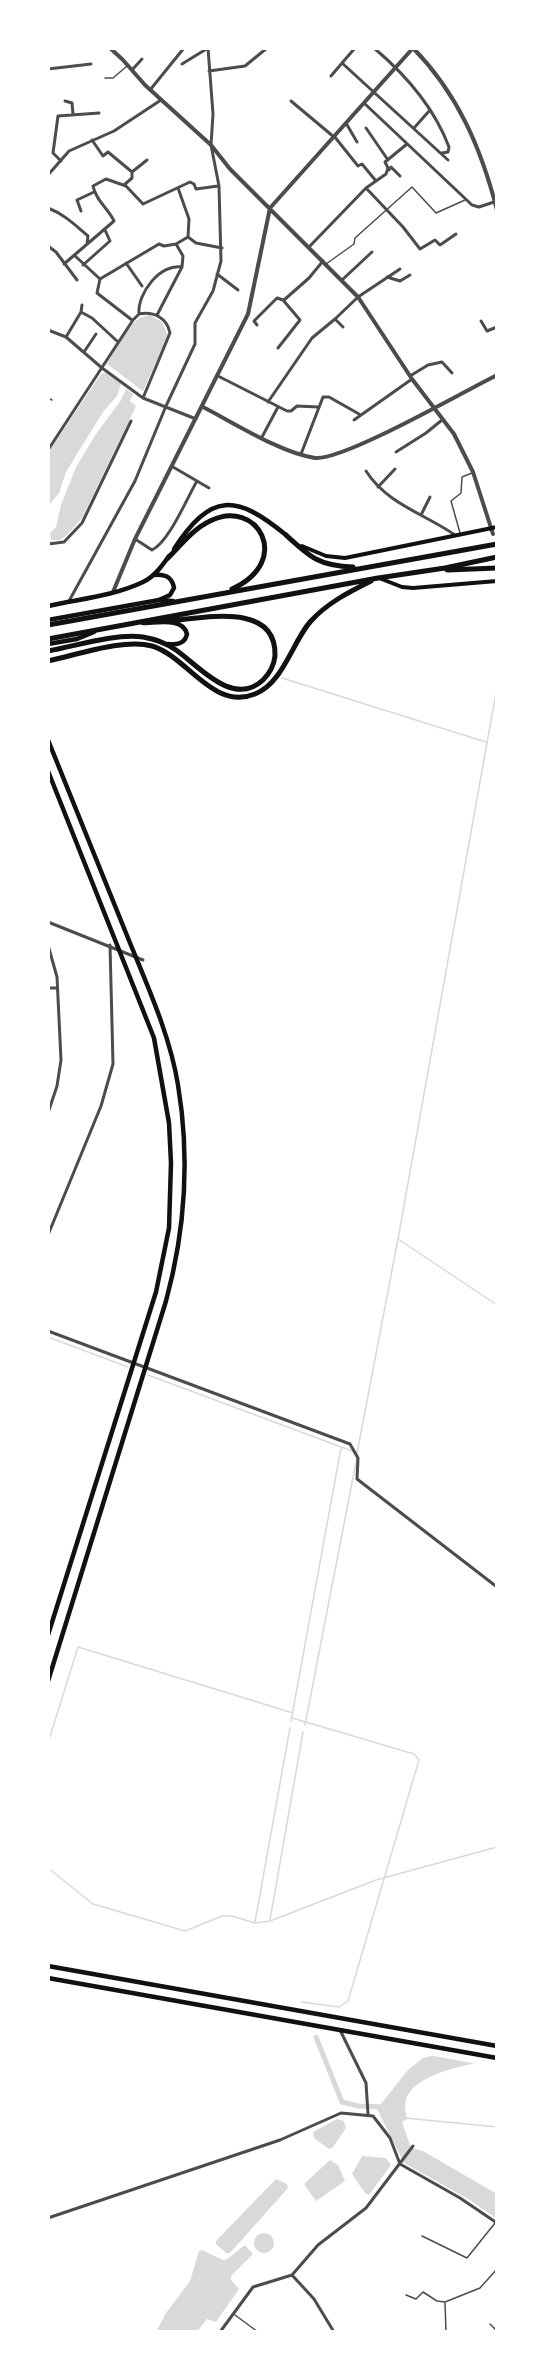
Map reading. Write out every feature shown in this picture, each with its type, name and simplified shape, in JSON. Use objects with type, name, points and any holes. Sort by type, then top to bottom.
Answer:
[{"type":"highway","points":[[168,558],[190,535],[211,520],[232,515],[252,523],[264,540],[264,562],[259,571],[250,579],[223,594]]},
{"type":"highway","points":[[286,535],[314,560],[325,565],[367,567]]},
{"type":"highway","points":[[48,625],[73,618],[186,601],[497,542]]},
{"type":"highway","points":[[48,639],[76,637],[99,630],[427,571],[497,556]]},
{"type":"highway","points":[[427,571],[497,568]]},
{"type":"highway","points":[[48,661],[123,645],[152,646],[163,651],[211,688],[229,697],[246,697],[258,693],[269,685],[312,620],[342,596],[378,578]]},
{"type":"highway","points":[[48,651],[124,637],[141,637],[166,644],[210,678],[234,688],[244,688],[259,683],[268,674],[274,662],[273,640],[266,629],[255,621],[227,616],[137,623]]},
{"type":"main road","points":[[48,606],[112,592],[143,582],[154,575],[194,523],[212,509],[224,506],[247,507],[308,550],[326,556],[345,558],[497,527]]},
{"type":"main road","points":[[48,620],[73,618],[159,600],[170,595],[174,590],[174,584],[166,576],[154,575]]},
{"type":"main road","points":[[378,578],[413,588],[497,581]]},
{"type":"main road","points":[[159,600],[186,601]]},
{"type":"main road","points":[[137,623],[178,623],[184,626],[187,634],[184,642],[178,645],[166,644]]},
{"type":"main road","points":[[48,644],[76,637]]},
{"type":"main road","points":[[48,740],[136,956],[174,1063],[184,1139],[184,1191],[176,1264],[146,1368],[48,1681]]},
{"type":"main road","points":[[48,771],[154,1038],[169,1123],[171,1163],[169,1228],[156,1292],[48,1635]]},
{"type":"main road","points":[[48,1966],[497,2046]]},
{"type":"main road","points":[[48,1978],[497,2058]]},
{"type":"main road","points":[[327,2028],[329,2016]]},
{"type":"street","points":[[150,90],[184,48]]},
{"type":"street","points":[[69,601],[135,481],[165,406],[195,345],[195,323],[213,291],[221,261],[219,186],[211,145],[213,114],[208,48],[182,64]]},
{"type":"street","points":[[209,71],[245,66],[267,48]]},
{"type":"street","points":[[331,76],[355,48]]},
{"type":"street","points":[[374,48],[396,67],[430,110],[449,147],[447,153],[440,153]]},
{"type":"street","points":[[112,592],[135,539],[203,407],[250,307],[270,208],[413,48],[445,84],[458,105],[479,152],[497,210]]},
{"type":"street","points":[[112,49],[150,90],[211,145],[230,169],[358,297],[411,377],[454,434],[473,472],[493,534]]},
{"type":"street","points":[[132,70],[142,59]]},
{"type":"street","points":[[342,63],[448,160]]},
{"type":"street","points":[[48,69],[91,64]]},
{"type":"street","points":[[48,175],[69,151],[114,131],[161,100]]},
{"type":"street","points":[[65,101],[72,103],[73,114]]},
{"type":"street","points":[[291,101],[334,137],[358,166],[362,164],[376,181]]},
{"type":"street","points":[[364,103],[465,200],[479,207],[495,201]]},
{"type":"street","points":[[414,128],[430,110]]},
{"type":"street","points":[[61,161],[50,153],[58,116],[99,113]]},
{"type":"street","points":[[346,123],[357,142]]},
{"type":"street","points":[[366,128],[388,160]]},
{"type":"street","points":[[92,140],[103,156],[108,153],[132,172]]},
{"type":"street","points":[[387,172],[385,162],[408,144]]},
{"type":"street","points":[[132,172],[147,160]]},
{"type":"street","points":[[309,247],[366,188],[391,167],[400,176]]},
{"type":"street","points":[[123,185],[132,178],[132,172]]},
{"type":"street","points":[[64,264],[114,221],[94,192],[93,186],[106,179],[123,185],[143,204],[190,182],[196,189],[219,186]]},
{"type":"street","points":[[178,188],[189,219],[189,237],[196,243],[222,248]]},
{"type":"street","points":[[366,188],[403,227],[420,249],[435,240],[440,245],[456,234]]},
{"type":"street","points":[[81,211],[77,200],[94,192]]},
{"type":"street","points":[[48,208],[64,215],[88,236],[87,244]]},
{"type":"street","points":[[268,219],[277,215]]},
{"type":"street","points":[[83,265],[110,241],[105,229]]},
{"type":"street","points":[[133,320],[97,292],[100,279],[159,244],[164,246],[176,244],[189,237]]},
{"type":"street","points":[[157,315],[182,267],[183,256],[176,244]]},
{"type":"street","points":[[48,246],[76,280]]},
{"type":"street","points":[[342,280],[372,252]]},
{"type":"street","points":[[74,255],[100,279]]},
{"type":"street","points":[[126,262],[142,286]]},
{"type":"street","points":[[283,300],[324,263]]},
{"type":"street","points":[[48,450],[118,341],[139,314],[141,298],[154,279],[172,267],[182,267]]},
{"type":"street","points":[[268,402],[312,338],[358,297],[400,269]]},
{"type":"street","points":[[218,274],[237,290]]},
{"type":"street","points":[[387,278],[400,281],[411,275]]},
{"type":"street","points":[[257,325],[254,321],[277,298],[283,300],[300,320],[278,348]]},
{"type":"street","points":[[66,337],[81,312],[82,305]]},
{"type":"street","points":[[81,312],[92,318],[118,341]]},
{"type":"street","points":[[139,314],[157,315],[165,321],[170,333],[143,398]]},
{"type":"street","points":[[335,319],[343,327]]},
{"type":"street","points":[[481,321],[487,331],[497,327]]},
{"type":"street","points":[[48,330],[66,337],[102,368],[143,398],[196,419]]},
{"type":"street","points":[[84,352],[96,334]]},
{"type":"street","points":[[354,420],[428,365],[442,362],[452,374]]},
{"type":"street","points":[[203,407],[262,437],[301,454],[319,458],[339,454],[497,375]]},
{"type":"street","points":[[218,376],[289,411],[297,406],[318,407]]},
{"type":"street","points":[[301,454],[321,399],[327,396],[359,414]]},
{"type":"street","points":[[262,437],[278,407]]},
{"type":"street","points":[[396,452],[426,434],[442,420]]},
{"type":"street","points":[[48,544],[64,542],[82,523],[131,421]]},
{"type":"street","points":[[173,467],[210,488]]},
{"type":"street","points":[[378,487],[395,469]]},
{"type":"street","points":[[366,471],[389,497],[458,534]]},
{"type":"street","points":[[135,539],[152,550],[159,547],[170,532],[197,481]]},
{"type":"street","points":[[421,515],[430,497]]},
{"type":"street","points":[[74,594],[80,600]]},
{"type":"street","points":[[48,922],[143,960]]},
{"type":"street","points":[[48,945],[57,977],[61,1060],[57,1086],[48,1113]]},
{"type":"street","points":[[48,1235],[101,1106],[113,1064],[110,945]]},
{"type":"street","points":[[48,988],[57,988]]},
{"type":"street","points":[[48,1330],[350,1444],[358,1458],[357,1479],[497,1587]]},
{"type":"street","points":[[340,2030],[366,2083],[368,2112]]},
{"type":"street","points":[[48,2218],[280,2140],[341,2113],[368,2112],[384,2129],[401,2163],[460,2198],[496,2223]]},
{"type":"street","points":[[220,2332],[253,2288],[292,2276],[318,2245],[366,2208],[413,2146]]},
{"type":"street","points":[[292,2276],[314,2299],[334,2332]]},
{"type":"lane","points":[[105,78],[113,78],[128,65]]},
{"type":"lane","points":[[324,263],[354,244],[355,238],[412,187],[436,213],[465,200]]},
{"type":"lane","points":[[48,398],[52,400]]},
{"type":"lane","points":[[458,534],[451,501],[461,493],[462,477],[473,472]]},
{"type":"lane","points":[[422,2236],[467,2259],[496,2223]]},
{"type":"lane","points":[[406,2295],[416,2299],[423,2292],[437,2301],[445,2302],[480,2288],[497,2269]]},
{"type":"lane","points":[[445,2302],[446,2332]]},
{"type":"lane","points":[[235,2314],[258,2332]]},
{"type":"lane","points":[[490,2324],[497,2331]]},
{"type":"shaded area","points":[[150,315],[162,322],[168,335],[143,391],[107,364],[130,327],[136,321]]},
{"type":"shaded area","points":[[106,373],[121,384],[117,396],[103,412],[66,472],[59,493],[48,506],[48,453],[101,374]]},
{"type":"shaded area","points":[[126,389],[133,394],[130,401],[136,406],[82,518],[60,540],[51,540],[50,533],[56,527],[61,505],[76,467]]},
{"type":"shaded area","points":[[497,2040],[497,2059],[445,2071],[420,2082],[411,2090],[406,2100],[407,2119],[402,2122],[411,2148],[423,2151],[497,2194],[497,2219],[470,2200],[404,2163],[377,2109],[407,2071],[423,2058]]},
{"type":"shaded area","points":[[337,2119],[344,2121],[346,2128],[333,2147],[329,2149],[314,2138],[313,2132]]},
{"type":"shaded area","points":[[362,2156],[386,2158],[391,2165],[369,2195],[365,2193],[352,2174]]},
{"type":"shaded area","points":[[330,2160],[338,2165],[345,2181],[316,2201],[304,2184]]},
{"type":"shaded area","points":[[276,2179],[287,2184],[288,2188],[230,2253],[226,2253],[216,2244],[216,2241]]},
{"type":"shaded area","points":[[264,2233],[271,2236],[274,2243],[271,2250],[264,2253],[257,2250],[254,2243],[257,2236]]},
{"type":"shaded area","points":[[245,2245],[253,2254],[231,2276],[231,2280],[239,2289],[216,2322],[207,2319],[197,2332],[156,2332],[166,2313],[190,2281],[199,2251],[202,2250],[223,2260]]},
{"type":"pier","points":[[497,2038],[497,2062],[483,2065],[423,2054]]},
{"type":"waterway","points":[[282,678],[486,742]]},
{"type":"waterway","points":[[398,1239],[497,687]]},
{"type":"waterway","points":[[357,1453],[398,1239],[497,1305]]},
{"type":"waterway","points":[[48,1337],[128,1367]]},
{"type":"waterway","points":[[148,1375],[352,1451]]},
{"type":"waterway","points":[[291,1721],[341,1448]]},
{"type":"waterway","points":[[305,1725],[357,1457]]},
{"type":"waterway","points":[[48,1743],[78,1647],[293,1713]]},
{"type":"waterway","points":[[292,1718],[414,1754],[419,1760],[348,2001],[339,2007],[302,2002]]},
{"type":"waterway","points":[[255,1922],[290,1728]]},
{"type":"waterway","points":[[270,1920],[303,1732]]},
{"type":"waterway","points":[[48,1868],[93,1904],[185,1931],[222,1916],[232,1916],[255,1923],[270,1921],[376,1880],[497,1847]]},
{"type":"waterway","points":[[316,2037],[342,2102],[358,2106],[384,2107]]},
{"type":"waterway","points":[[405,2118],[497,2127]]}]
